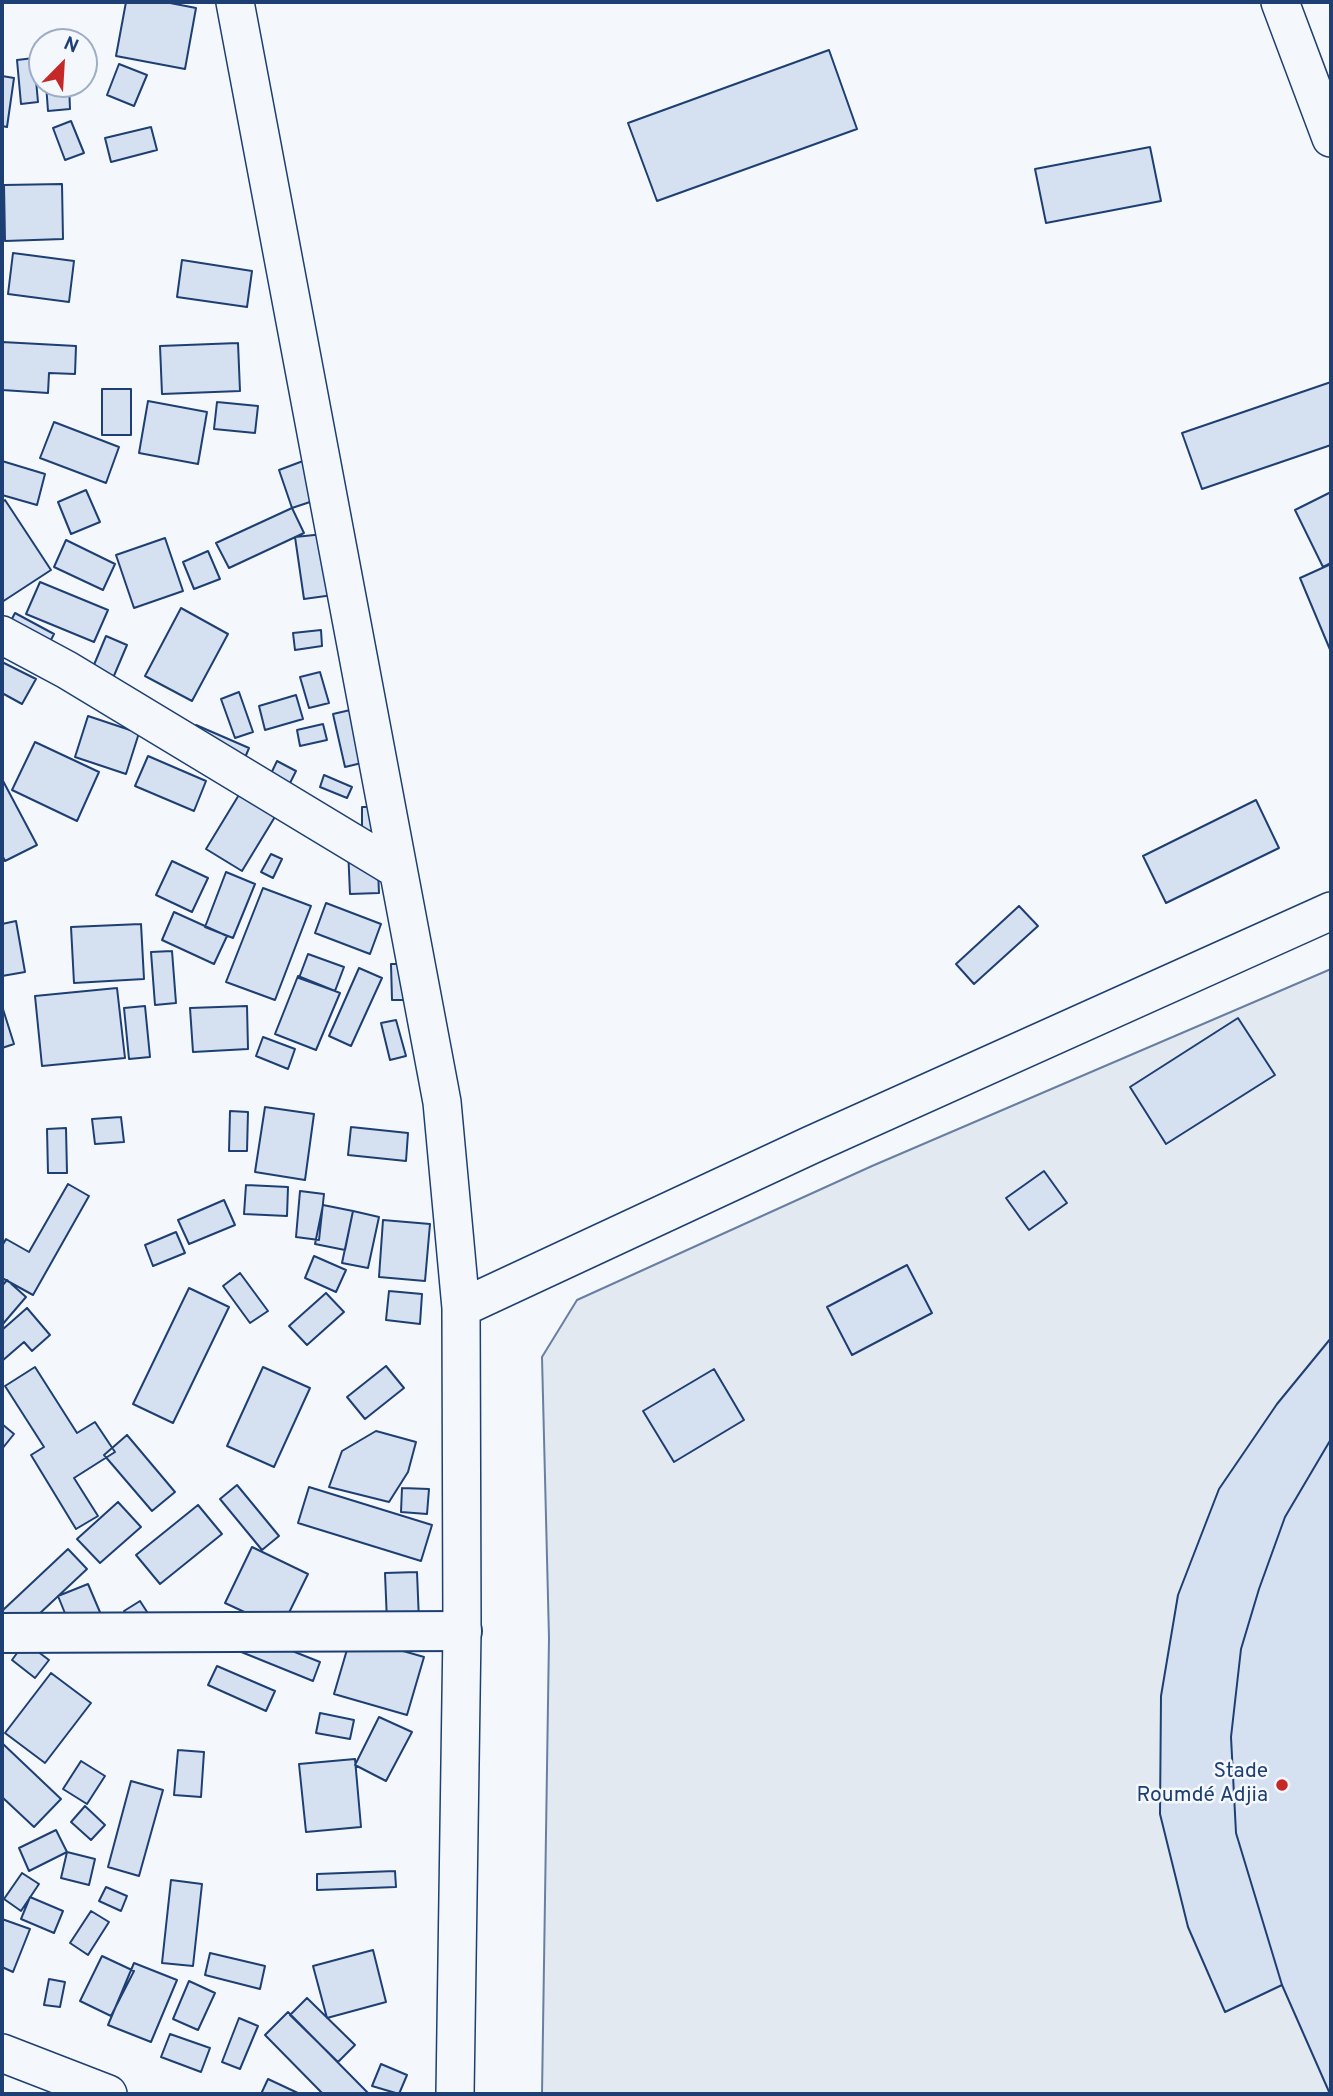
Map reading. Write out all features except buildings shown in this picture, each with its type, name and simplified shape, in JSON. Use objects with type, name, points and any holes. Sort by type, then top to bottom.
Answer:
[{"type":"street","points":[[235,2],[442,1102],[461,1308],[462,1631],[455,2094]]},
{"type":"street","points":[[1280,2],[1331,138]]},
{"type":"street","points":[[2,635],[67,670],[398,870]]},
{"type":"street","points":[[461,1308],[811,1144],[1331,911]]},
{"type":"street","points":[[2,1633],[462,1631]]},
{"type":"street","points":[[2,2053],[108,2094]]},
{"type":"shaded area","points":[[1331,969],[1331,2094],[542,2094],[549,1638],[542,1357],[577,1300],[872,1166]]},
{"type":"place","name":"Stade Roumdé Adjia","points":[[1282,1785]]}]
